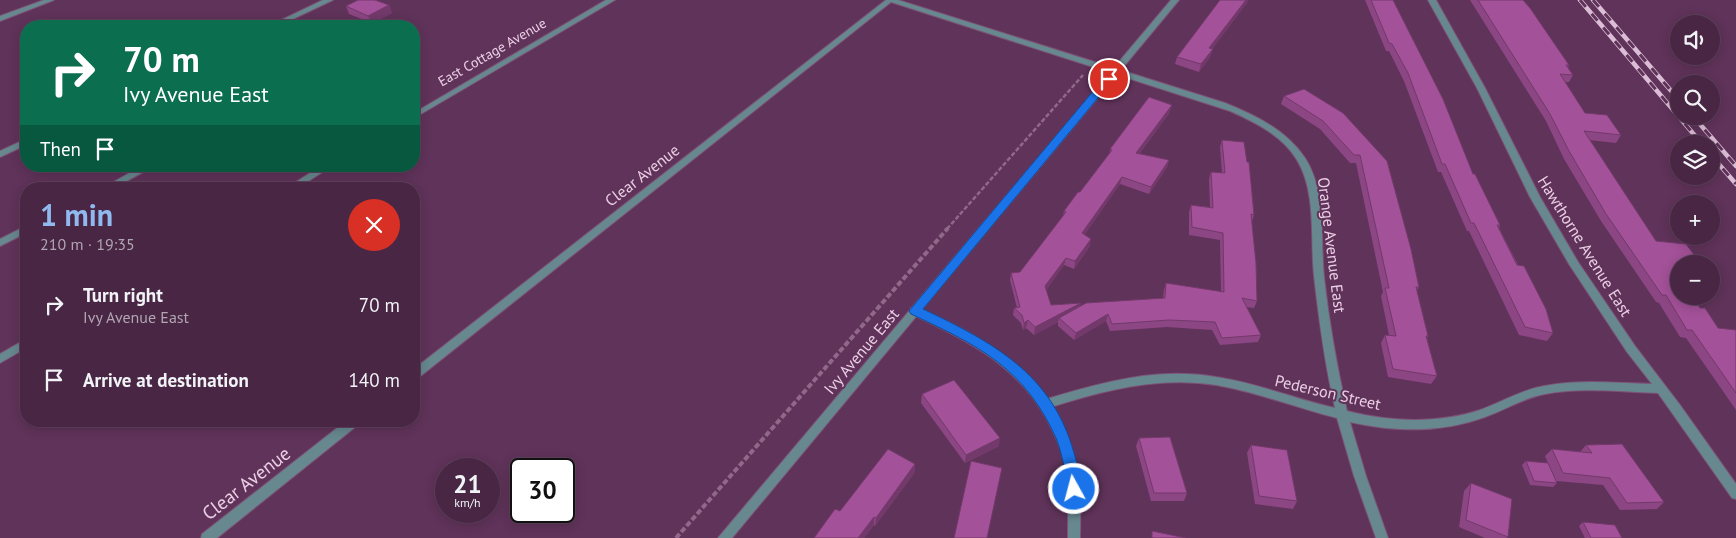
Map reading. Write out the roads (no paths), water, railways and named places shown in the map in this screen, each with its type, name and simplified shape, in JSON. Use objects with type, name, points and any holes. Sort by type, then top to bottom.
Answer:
[{"type":"street","points":[[0,19],[50,0]]},
{"type":"street","points":[[286,20],[329,0]]},
{"type":"street","name":"East Cottage Avenue","points":[[420,112],[611,0]]},
{"type":"street","name":"Orange Avenue East","points":[[890,0],[1241,112],[1279,135],[1302,160],[1310,178],[1319,275],[1334,373],[1343,416],[1362,485],[1382,538]]},
{"type":"street","name":"Clear Avenue","points":[[420,370],[890,0]]},
{"type":"street","name":"Ivy Avenue East","points":[[724,538],[1174,0]]},
{"type":"street","name":"Hawthorne Avenue East","points":[[1432,0],[1481,88],[1535,197],[1569,255],[1632,349],[1736,494]]},
{"type":"street","points":[[0,154],[20,145]]},
{"type":"street","points":[[119,182],[138,172]]},
{"type":"street","points":[[301,182],[318,172]]},
{"type":"street","points":[[0,243],[20,232]]},
{"type":"street","points":[[915,311],[971,337],[999,355],[1024,377],[1045,404],[1064,440],[1072,472],[1074,538]]},
{"type":"street","points":[[0,358],[20,346]]},
{"type":"street","name":"Pederson Street","points":[[1045,404],[1109,384],[1143,378],[1179,378],[1216,381],[1343,416],[1398,424],[1436,424],[1469,418],[1530,394],[1554,389],[1589,387],[1662,389]]},
{"type":"street","name":"Clear Avenue","points":[[207,538],[347,427]]},
{"type":"railway","points":[[1580,0],[1694,135]]},
{"type":"railway","points":[[1593,0],[1670,90]]},
{"type":"railway","points":[[1701,125],[1736,166]]},
{"type":"railway","points":[[1720,165],[1736,184]]}]
